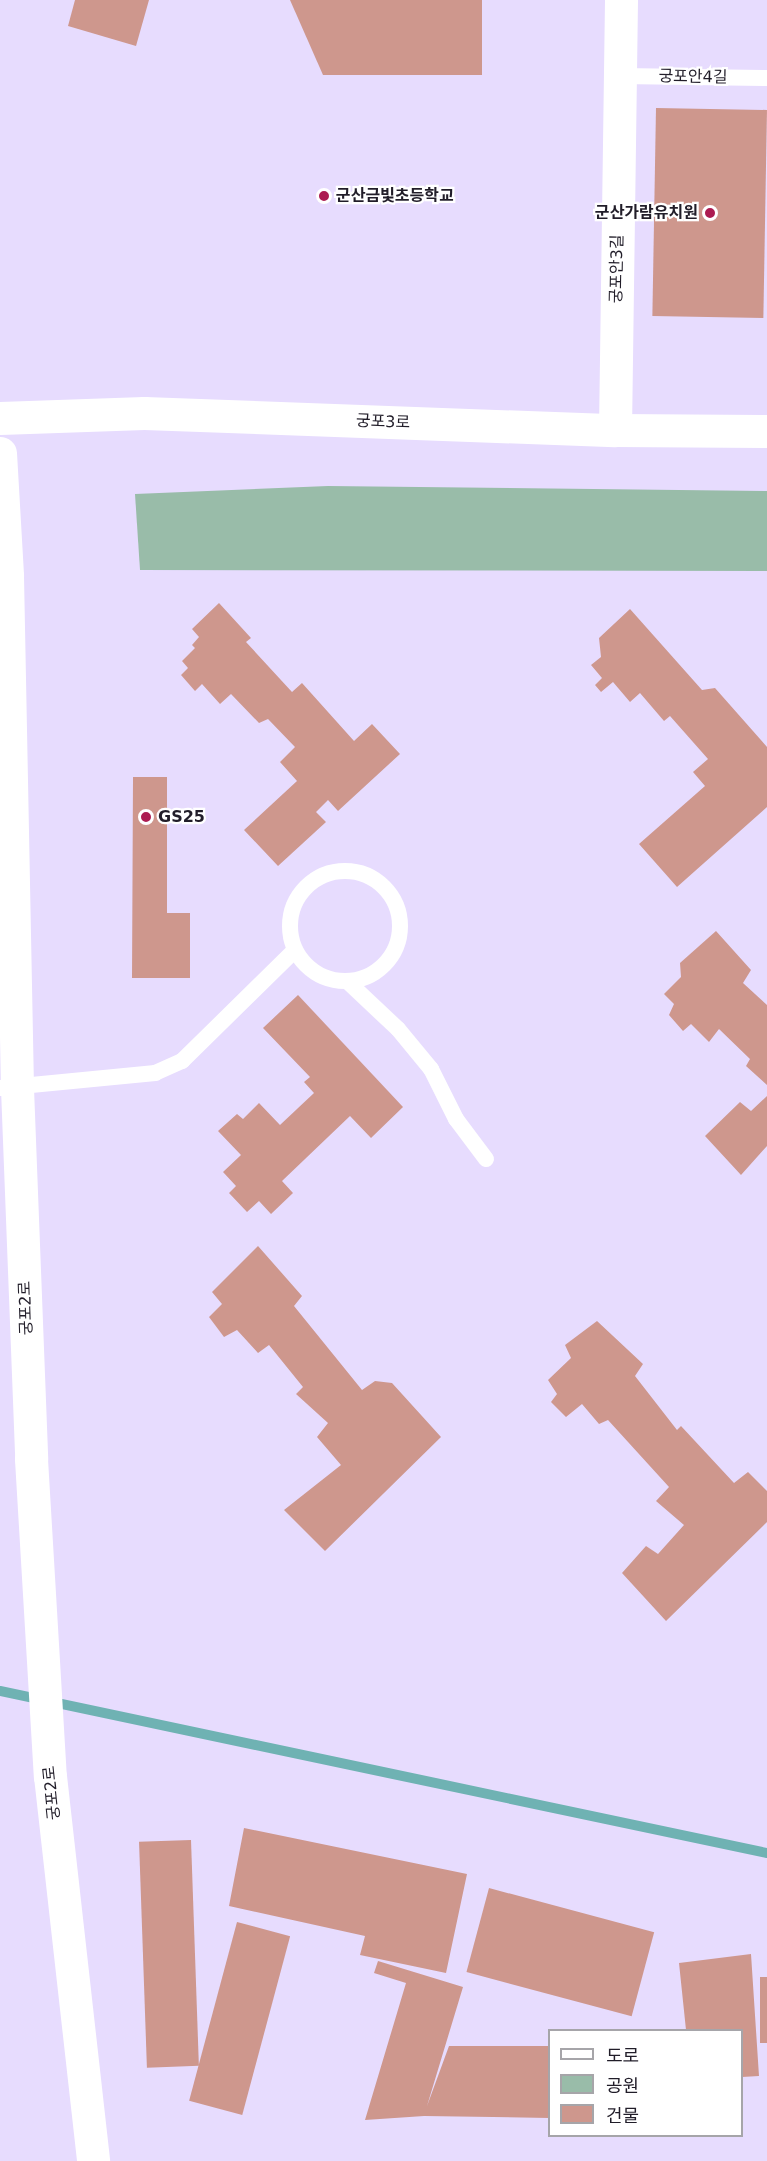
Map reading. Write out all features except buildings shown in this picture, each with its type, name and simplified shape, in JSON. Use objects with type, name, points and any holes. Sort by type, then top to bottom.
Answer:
[{"type":"street","name":"궁포안3길","points":[[615,430],[621,0]]},
{"type":"street","name":"궁포3로","points":[[0,418],[144,413],[615,430],[767,431]]},
{"type":"street","name":"궁포2로","points":[[0,453],[8,576],[9,1088],[50,1776],[93,2161]]},
{"type":"lane","name":"궁포안4길","points":[[620,76],[767,78]]},
{"type":"lane","points":[[347,981],[379,969],[398,942],[398,908],[375,879],[356,872],[336,871],[317,878],[302,891],[292,909],[290,930],[295,950],[317,973],[347,981],[398,1029],[431,1069],[456,1119],[486,1159]]},
{"type":"lane","points":[[9,1088],[155,1073],[182,1061],[295,950]]},
{"type":"green space","points":[[328,486],[767,491],[767,571],[140,570],[135,494]]},
{"type":"waterway","points":[[0,1691],[767,1853]]},
{"type":"place","name":"군산금빛초등학교","points":[[324,196]]},
{"type":"place","name":"군산가람유치원","points":[[710,213]]},
{"type":"place","name":"GS25","points":[[146,817]]}]
